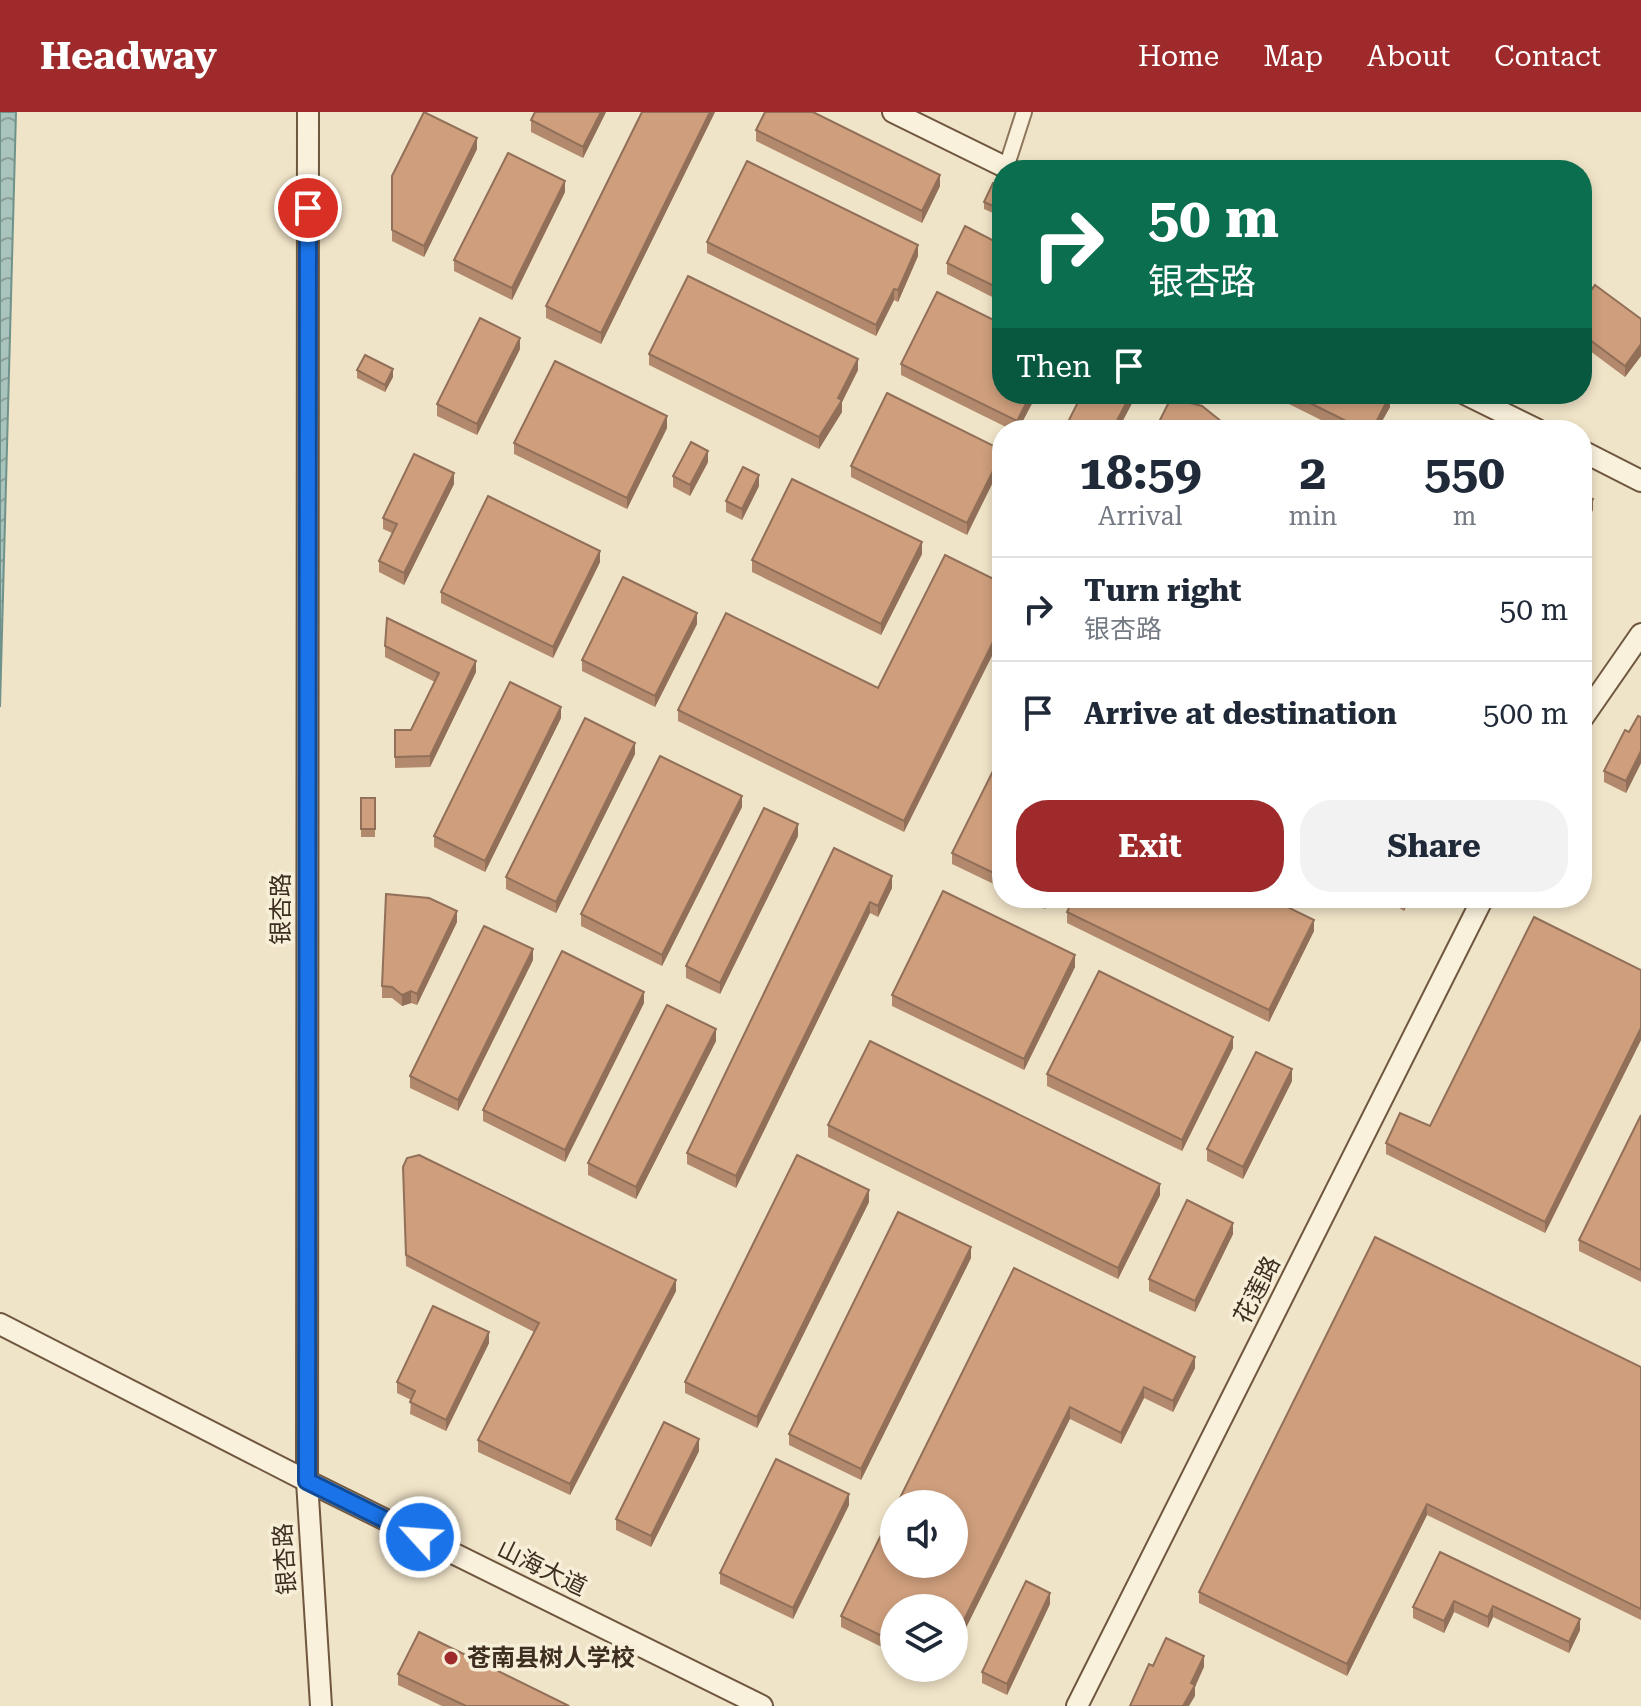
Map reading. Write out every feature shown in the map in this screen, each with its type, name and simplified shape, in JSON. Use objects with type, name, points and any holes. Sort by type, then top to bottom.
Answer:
[{"type":"street","name":"银杏路","points":[[308,112],[307,1481],[321,1706]]},
{"type":"street","points":[[893,112],[992,161]]},
{"type":"street","points":[[1011,160],[1024,112]]},
{"type":"street","points":[[1485,404],[1518,420]]},
{"type":"street","points":[[1592,456],[1641,481]]},
{"type":"street","points":[[1592,705],[1641,634]]},
{"type":"street","name":"花莲路","points":[[1077,1706],[1478,908]]},
{"type":"street","name":"山海大道","points":[[0,1324],[307,1481],[762,1706]]},
{"type":"water","points":[[0,112],[16,112],[0,707]]},
{"type":"building","points":[[424,112],[477,138],[424,246],[392,230],[392,176]]},
{"type":"building","points":[[535,112],[601,112],[583,147],[531,120]]},
{"type":"building","points":[[642,112],[710,112],[601,333],[546,306]]},
{"type":"building","points":[[765,112],[813,112],[940,175],[922,211],[756,130]]},
{"type":"building","points":[[508,153],[565,181],[512,288],[454,260]]},
{"type":"building","points":[[747,161],[918,245],[898,290],[894,289],[876,325],[707,242]]},
{"type":"building","points":[[992,185],[992,206],[984,202]]},
{"type":"building","points":[[965,226],[992,240],[992,285],[947,263]]},
{"type":"building","points":[[688,276],[858,359],[838,398],[842,400],[819,437],[649,354]]},
{"type":"building","points":[[1595,285],[1641,319],[1641,344],[1625,366],[1592,341],[1592,289]]},
{"type":"building","points":[[937,292],[992,319],[992,404],[1026,404],[1015,420],[901,364]]},
{"type":"building","points":[[480,318],[520,338],[477,424],[437,404]]},
{"type":"building","points":[[365,355],[393,369],[385,385],[357,370]]},
{"type":"building","points":[[555,361],[667,416],[627,498],[514,443]]},
{"type":"building","points":[[887,393],[992,445],[992,473],[967,523],[851,466]]},
{"type":"building","points":[[1077,404],[1126,404],[1117,420],[1069,420]]},
{"type":"building","points":[[1168,404],[1194,404],[1202,406],[1220,420],[1160,420]]},
{"type":"building","points":[[1312,404],[1385,404],[1377,420],[1344,420]]},
{"type":"building","points":[[691,442],[708,451],[690,485],[673,476]]},
{"type":"building","points":[[414,454],[454,473],[404,573],[379,561],[397,524],[383,518]]},
{"type":"building","points":[[743,467],[759,475],[742,509],[726,501]]},
{"type":"building","points":[[792,479],[922,542],[881,624],[752,560]]},
{"type":"building","points":[[488,496],[600,551],[553,647],[441,592]]},
{"type":"building","points":[[945,555],[992,578],[992,644],[904,821],[678,710],[726,613],[878,688]]},
{"type":"building","points":[[623,577],[697,613],[655,696],[582,660]]},
{"type":"building","points":[[387,618],[476,661],[430,756],[395,757],[395,730],[411,730],[439,673],[385,646]]},
{"type":"building","points":[[510,682],[561,707],[485,861],[434,836]]},
{"type":"building","points":[[1638,716],[1641,717],[1641,751],[1626,781],[1604,771],[1625,730],[1629,732]]},
{"type":"building","points":[[585,718],[635,743],[556,902],[506,877]]},
{"type":"building","points":[[660,756],[742,796],[662,955],[581,914]]},
{"type":"building","points":[[992,773],[992,872],[952,853]]},
{"type":"building","points":[[361,798],[375,798],[375,829],[361,829]]},
{"type":"building","points":[[764,808],[798,824],[720,983],[686,966]]},
{"type":"building","points":[[834,848],[892,876],[878,906],[870,902],[736,1176],[687,1153]]},
{"type":"building","points":[[943,891],[1075,955],[1024,1059],[892,995]]},
{"type":"building","points":[[386,894],[429,898],[457,911],[417,994],[411,991],[402,995],[392,987],[382,986]]},
{"type":"building","points":[[1069,908],[1289,908],[1314,920],[1269,1010],[1067,912]]},
{"type":"building","points":[[1534,917],[1641,970],[1641,1028],[1545,1222],[1386,1143],[1400,1113],[1430,1126]]},
{"type":"building","points":[[484,926],[533,949],[458,1100],[410,1076]]},
{"type":"building","points":[[562,951],[644,992],[565,1150],[483,1110]]},
{"type":"building","points":[[1099,971],[1233,1037],[1182,1140],[1047,1074]]},
{"type":"building","points":[[667,1005],[716,1029],[636,1187],[588,1163]]},
{"type":"building","points":[[870,1041],[1160,1184],[1118,1268],[828,1125]]},
{"type":"building","points":[[1256,1052],[1292,1069],[1243,1167],[1207,1149]]},
{"type":"building","points":[[1641,1115],[1641,1270],[1579,1240]]},
{"type":"building","points":[[419,1155],[676,1280],[570,1484],[478,1440],[539,1323],[406,1255],[403,1167],[407,1158]]},
{"type":"building","points":[[797,1155],[869,1190],[757,1417],[685,1382]]},
{"type":"building","points":[[1187,1200],[1233,1223],[1195,1301],[1149,1279]]},
{"type":"building","points":[[898,1212],[971,1247],[861,1469],[789,1434]]},
{"type":"building","points":[[1375,1237],[1641,1367],[1641,1609],[1427,1504],[1347,1664],[1199,1592]]},
{"type":"building","points":[[1014,1268],[1195,1357],[1173,1401],[1144,1387],[1121,1433],[1070,1407],[968,1612],[968,1594],[880,1594],[880,1635],[841,1616],[880,1537],[880,1578],[968,1578],[968,1490],[904,1490]]},
{"type":"building","points":[[433,1306],[489,1332],[446,1420],[410,1402],[415,1391],[397,1382]]},
{"type":"building","points":[[664,1422],[699,1439],[651,1536],[616,1519]]},
{"type":"building","points":[[776,1459],[849,1494],[793,1608],[720,1573]]},
{"type":"building","points":[[1440,1552],[1580,1619],[1569,1642],[1493,1606],[1488,1617],[1454,1601],[1444,1621],[1413,1607]]},
{"type":"building","points":[[1026,1581],[1050,1593],[1007,1684],[982,1672]]},
{"type":"building","points":[[419,1632],[569,1706],[466,1706],[398,1674]]},
{"type":"building","points":[[1166,1638],[1204,1656],[1191,1683],[1195,1685],[1183,1706],[1130,1706],[1149,1664],[1153,1666]]},
{"type":"place","name":"苍南县树人学校","points":[[451,1658]]},
{"type":"route","points":[[308,208],[307,1481],[420,1537]]}]
